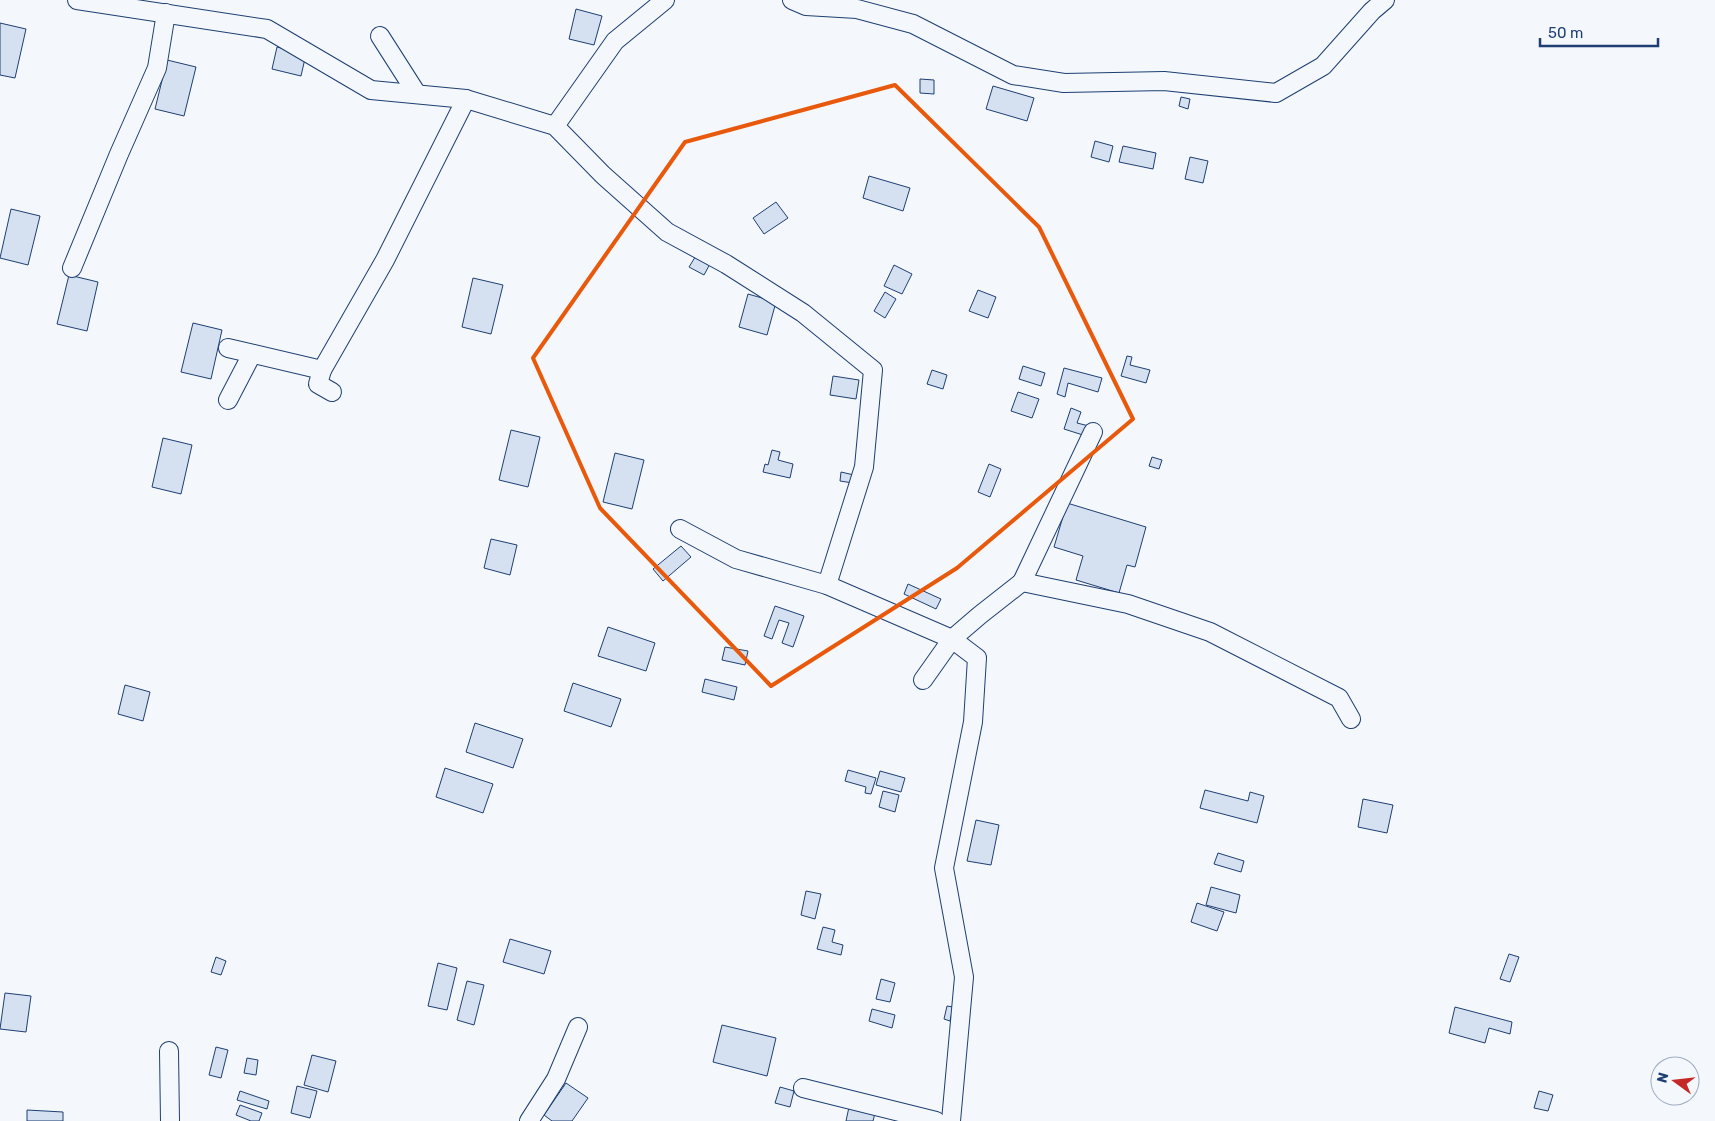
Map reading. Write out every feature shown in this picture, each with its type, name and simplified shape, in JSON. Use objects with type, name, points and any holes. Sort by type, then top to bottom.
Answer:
[{"type":"street","points":[[77,0],[267,29],[371,90],[466,99],[555,126],[603,175],[667,232],[726,264],[804,313],[873,370],[864,467],[827,585]]},
{"type":"street","points":[[555,126],[615,41],[665,0]]},
{"type":"street","points":[[792,0],[806,6],[857,9],[913,24],[1013,75],[1064,83],[1164,81],[1276,93],[1323,66],[1372,11],[1385,0]]},
{"type":"street","points":[[72,268],[157,68],[166,14]]},
{"type":"street","points":[[380,36],[417,94]]},
{"type":"street","points":[[332,392],[318,384],[322,370],[385,260],[466,99]]},
{"type":"street","points":[[228,348],[322,370]]},
{"type":"street","points":[[228,400],[252,354]]},
{"type":"street","points":[[923,680],[952,639],[1022,582],[1093,432]]},
{"type":"street","points":[[680,529],[736,559],[827,585],[952,639],[977,658],[973,722],[944,868],[964,977],[951,1121]]},
{"type":"street","points":[[1022,582],[1128,604],[1210,632],[1339,698],[1351,719]]},
{"type":"street","points":[[530,1121],[556,1079],[578,1027]]},
{"type":"street","points":[[169,1052],[170,1121]]},
{"type":"street","points":[[803,1088],[936,1121]]},
{"type":"highlighted area","points":[[895,85],[1039,227],[1133,419],[957,568],[771,686],[600,508],[533,358],[685,142]]},
{"type":"building","points":[[576,9],[602,16],[594,45],[569,39]]},
{"type":"building","points":[[0,23],[26,29],[15,78],[0,75]]},
{"type":"building","points":[[277,47],[306,54],[301,76],[272,69]]},
{"type":"building","points":[[167,60],[196,67],[184,116],[155,109]]},
{"type":"building","points":[[920,79],[934,80],[934,94],[920,93]]},
{"type":"building","points":[[993,86],[1034,98],[1027,121],[986,109]]},
{"type":"building","points":[[1181,97],[1190,99],[1188,109],[1179,106]]},
{"type":"building","points":[[1095,141],[1113,146],[1109,162],[1091,157]]},
{"type":"building","points":[[1123,146],[1156,153],[1153,169],[1119,162]]},
{"type":"building","points":[[1190,157],[1208,161],[1203,183],[1185,179]]},
{"type":"building","points":[[869,176],[910,188],[903,211],[863,198]]},
{"type":"building","points":[[776,202],[788,218],[764,234],[753,218]]},
{"type":"building","points":[[11,209],[40,216],[28,265],[0,258]]},
{"type":"building","points":[[697,254],[711,262],[704,275],[689,267]]},
{"type":"building","points":[[894,265],[912,274],[902,294],[884,286]]},
{"type":"building","points":[[69,275],[98,282],[87,331],[57,324]]},
{"type":"building","points":[[473,278],[503,285],[491,334],[462,327]]},
{"type":"building","points":[[978,290],[996,297],[988,318],[969,311]]},
{"type":"building","points":[[885,292],[896,299],[885,318],[874,311]]},
{"type":"building","points":[[748,294],[776,302],[767,335],[739,327]]},
{"type":"building","points":[[193,323],[222,330],[211,379],[181,372]]},
{"type":"building","points":[[1127,356],[1132,357],[1130,365],[1150,370],[1146,383],[1121,376]]},
{"type":"building","points":[[1023,366],[1045,373],[1041,386],[1019,379]]},
{"type":"building","points":[[1064,368],[1102,378],[1098,392],[1068,383],[1065,397],[1057,394]]},
{"type":"building","points":[[932,370],[947,375],[943,389],[927,384]]},
{"type":"building","points":[[833,376],[859,380],[856,399],[830,395]]},
{"type":"building","points":[[1018,392],[1039,399],[1032,418],[1011,411]]},
{"type":"building","points":[[1071,408],[1081,412],[1077,423],[1089,426],[1086,436],[1064,429]]},
{"type":"building","points":[[511,430],[540,437],[528,487],[499,480]]},
{"type":"building","points":[[163,438],[192,445],[181,494],[152,487]]},
{"type":"building","points":[[772,450],[780,452],[778,460],[793,464],[790,478],[763,472],[765,464],[768,465]]},
{"type":"building","points":[[615,453],[644,460],[632,509],[603,502]]},
{"type":"building","points":[[1152,457],[1162,460],[1159,469],[1149,466]]},
{"type":"building","points":[[989,464],[1001,469],[990,497],[978,492]]},
{"type":"building","points":[[841,472],[854,475],[853,483],[840,481]]},
{"type":"building","points":[[1067,503],[1146,527],[1135,567],[1127,565],[1119,593],[1076,580],[1083,556],[1054,547]]},
{"type":"building","points":[[491,539],[517,545],[510,575],[484,568]]},
{"type":"building","points":[[681,546],[691,557],[663,581],[653,569]]},
{"type":"building","points":[[908,584],[941,599],[936,609],[904,594]]},
{"type":"building","points":[[775,606],[804,616],[793,647],[782,643],[789,623],[779,620],[772,639],[764,636]]},
{"type":"building","points":[[608,627],[655,643],[646,671],[598,656]]},
{"type":"building","points":[[725,647],[748,651],[745,665],[722,660]]},
{"type":"building","points":[[705,679],[737,687],[734,700],[702,692]]},
{"type":"building","points":[[573,683],[621,699],[611,727],[564,711]]},
{"type":"building","points":[[125,685],[150,692],[143,721],[118,714]]},
{"type":"building","points":[[475,723],[523,739],[513,768],[466,752]]},
{"type":"building","points":[[445,768],[493,784],[483,813],[436,797]]},
{"type":"building","points":[[848,770],[876,778],[871,794],[865,793],[866,787],[845,781]]},
{"type":"building","points":[[880,771],[905,778],[901,792],[876,785]]},
{"type":"building","points":[[1205,790],[1248,801],[1250,792],[1264,796],[1257,823],[1200,808]]},
{"type":"building","points":[[883,791],[899,795],[895,812],[879,807]]},
{"type":"building","points":[[1363,799],[1393,805],[1387,833],[1358,827]]},
{"type":"building","points":[[976,820],[999,825],[991,865],[967,861]]},
{"type":"building","points":[[1218,853],[1244,861],[1241,872],[1214,864]]},
{"type":"building","points":[[1211,887],[1240,895],[1236,913],[1206,905]]},
{"type":"building","points":[[806,891],[821,894],[815,919],[801,915]]},
{"type":"building","points":[[1197,903],[1224,912],[1217,931],[1191,922]]},
{"type":"building","points":[[823,927],[835,930],[832,942],[843,945],[841,955],[817,949]]},
{"type":"building","points":[[510,939],[551,951],[544,974],[503,962]]},
{"type":"building","points":[[1509,954],[1519,957],[1510,982],[1500,979]]},
{"type":"building","points":[[216,957],[226,961],[221,975],[211,972]]},
{"type":"building","points":[[438,963],[457,968],[447,1010],[428,1006]]},
{"type":"building","points":[[881,979],[895,983],[890,1002],[876,999]]},
{"type":"building","points":[[467,981],[484,985],[474,1025],[457,1020]]},
{"type":"building","points":[[5,993],[31,996],[26,1032],[0,1029]]},
{"type":"building","points":[[947,1006],[953,1007],[950,1021],[944,1019]]},
{"type":"building","points":[[1455,1007],[1512,1022],[1510,1034],[1489,1028],[1485,1043],[1449,1033]]},
{"type":"building","points":[[872,1009],[895,1015],[892,1028],[869,1021]]},
{"type":"building","points":[[722,1025],[776,1038],[767,1076],[713,1062]]},
{"type":"building","points":[[216,1047],[228,1050],[221,1078],[209,1075]]},
{"type":"building","points":[[312,1055],[336,1061],[328,1092],[304,1085]]},
{"type":"building","points":[[247,1058],[258,1060],[256,1075],[244,1073]]},
{"type":"building","points":[[566,1083],[588,1098],[572,1121],[552,1121],[544,1115]]},
{"type":"building","points":[[297,1086],[317,1091],[310,1118],[291,1113]]},
{"type":"building","points":[[780,1087],[794,1091],[790,1107],[775,1103]]},
{"type":"building","points":[[240,1091],[269,1101],[267,1109],[237,1100]]},
{"type":"building","points":[[1539,1091],[1553,1095],[1548,1111],[1534,1108]]},
{"type":"building","points":[[240,1105],[262,1113],[259,1121],[251,1121],[236,1115]]},
{"type":"building","points":[[849,1107],[875,1113],[873,1121],[846,1121]]},
{"type":"building","points":[[27,1110],[63,1112],[63,1121],[27,1121]]}]
